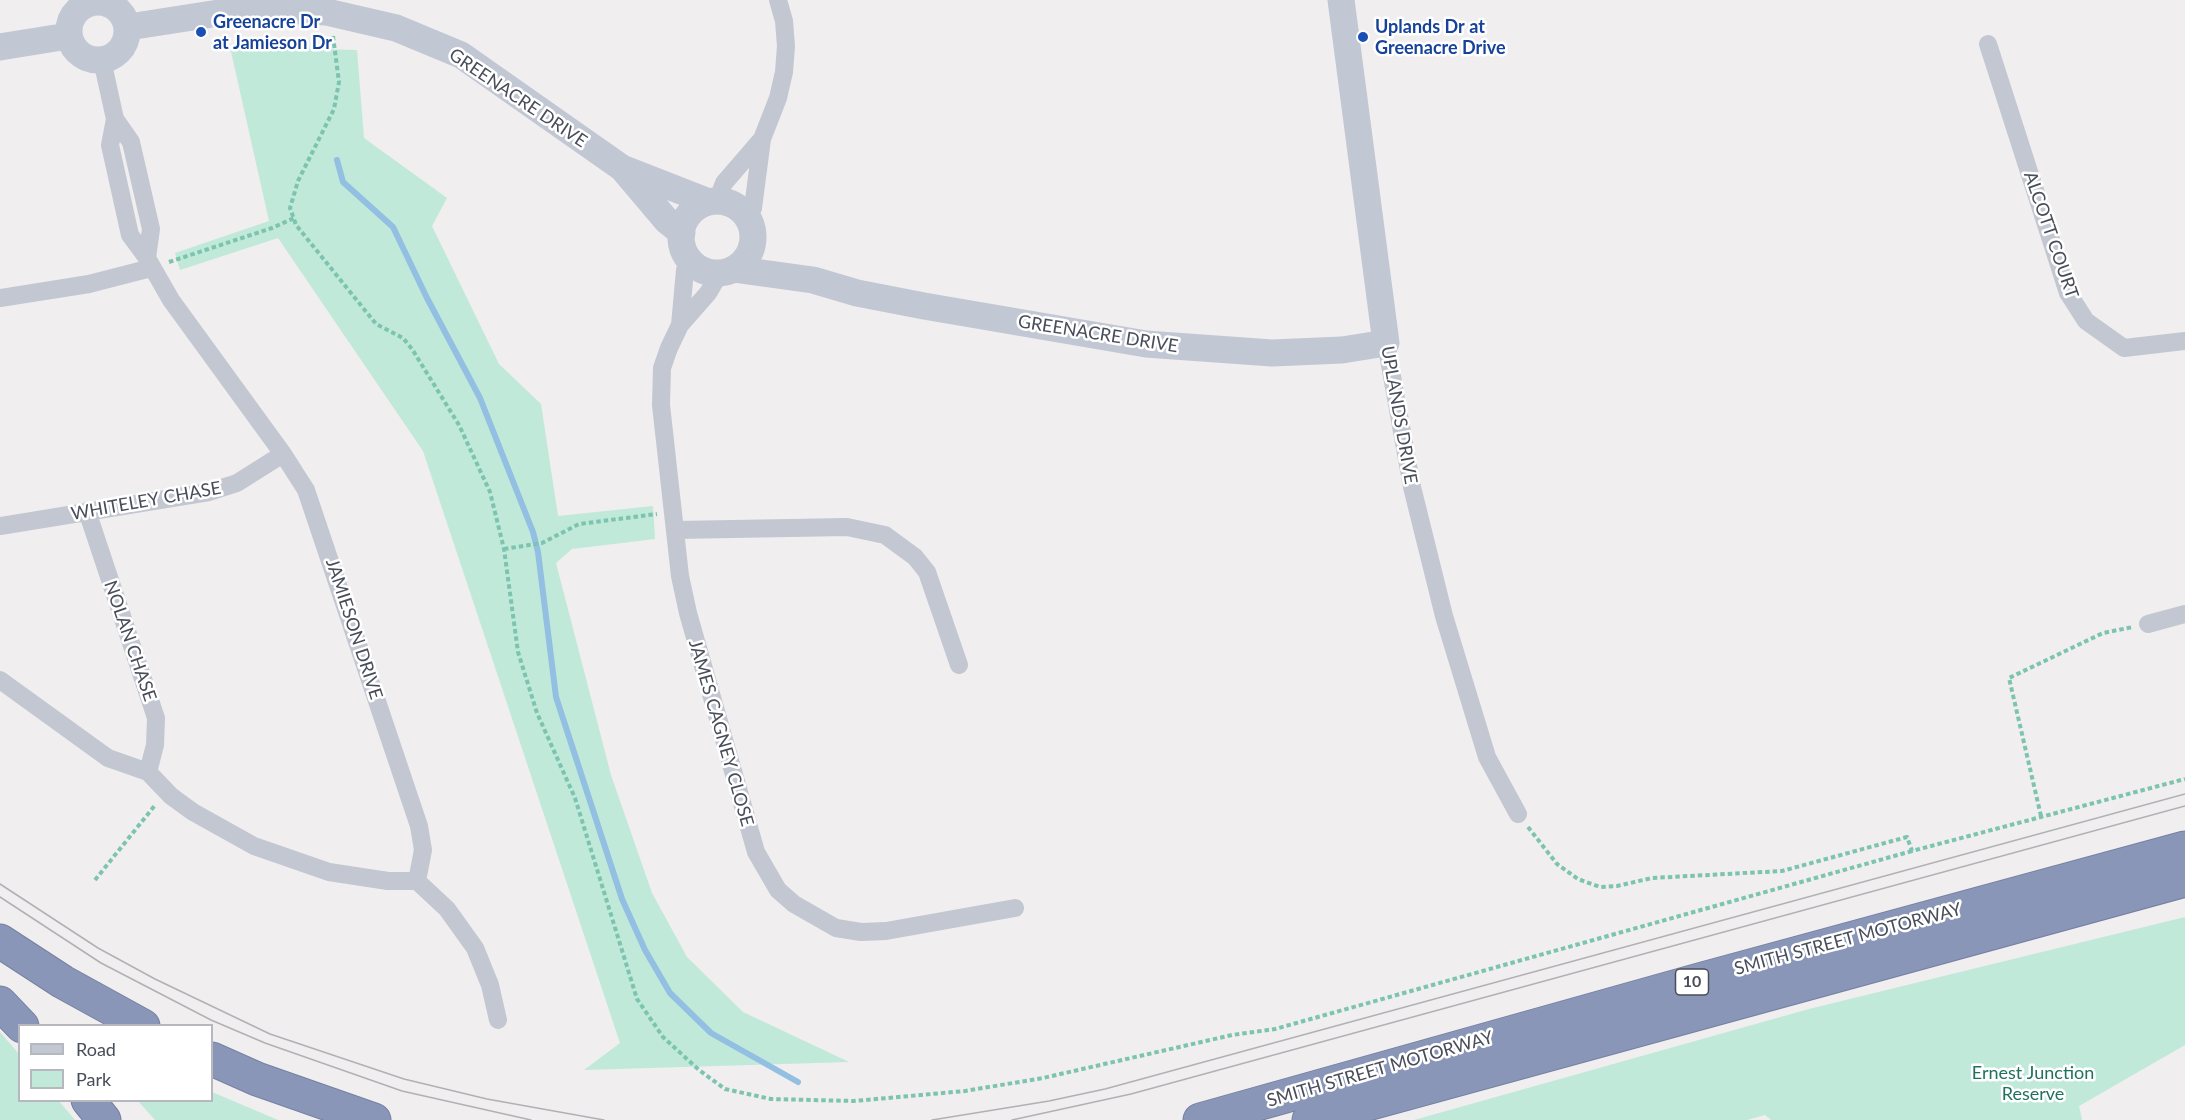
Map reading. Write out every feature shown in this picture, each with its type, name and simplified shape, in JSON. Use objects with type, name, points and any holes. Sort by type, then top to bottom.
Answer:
[{"type":"highway","name":"SMITH STREET MOTORWAY","points":[[1200,1120],[1699,980],[2185,848]]},
{"type":"highway","name":"SMITH STREET MOTORWAY","points":[[1309,1120],[2185,880]]},
{"type":"highway","points":[[2005,929],[2070,928],[2185,900]]},
{"type":"highway","points":[[0,941],[63,982],[139,1024]]},
{"type":"highway","points":[[0,1003],[20,1024]]},
{"type":"highway","points":[[213,1059],[257,1079],[374,1120]]},
{"type":"highway","points":[[89,1102],[104,1120]]},
{"type":"street","points":[[762,139],[724,183],[713,202],[690,213],[682,233],[684,251],[698,267],[727,271],[743,262],[751,229],[762,139],[778,98],[784,72],[786,46],[784,21],[778,0]]},
{"type":"street","name":"UPLANDS DRIVE","points":[[1341,0],[1386,343],[1412,487],[1441,606],[1487,757],[1518,814]]},
{"type":"street","points":[[90,1],[101,1],[115,6],[126,23],[126,39],[121,48],[105,59],[87,58],[78,53],[68,36],[72,16],[77,9],[90,1]]},
{"type":"street","name":"GREENACRE DRIVE","points":[[126,23],[135,26],[219,13],[278,10],[327,12],[396,28],[461,55],[622,168],[713,202]]},
{"type":"street","points":[[0,47],[68,36]]},
{"type":"street","name":"ALCOTT COURT","points":[[1988,44],[2068,293],[2086,321],[2124,348],[2185,341]]},
{"type":"street","points":[[0,298],[89,284],[149,263],[151,230],[130,142],[116,119],[104,69],[105,59]]},
{"type":"street","name":"GREENACRE DRIVE","points":[[622,168],[667,221],[682,233]]},
{"type":"street","points":[[713,202],[735,206],[751,229]]},
{"type":"street","name":"GREENACRE DRIVE","points":[[751,229],[813,280]]},
{"type":"street","name":"JAMES CAGNEY CLOSE","points":[[689,259],[685,270],[680,325],[662,368],[660,387],[680,576],[688,614],[749,834],[765,872],[778,890],[815,918],[836,928],[861,932],[886,931],[1015,908]]},
{"type":"street","name":"JAMIESON DRIVE","points":[[149,263],[171,300],[300,479],[313,506],[419,826],[423,850],[417,881]]},
{"type":"street","name":"GREENACRE DRIVE","points":[[727,271],[813,280],[857,293],[924,306],[1146,344],[1272,353],[1342,350],[1386,343]]},
{"type":"street","name":"JAMES CAGNEY CLOSE","points":[[680,325],[727,271]]},
{"type":"street","name":"WHITELEY CHASE","points":[[0,526],[225,488],[283,454]]},
{"type":"street","name":"NOLAN CHASE","points":[[87,511],[156,718],[155,745],[148,772]]},
{"type":"street","points":[[676,530],[846,527],[885,535],[915,556],[927,572],[959,666]]},
{"type":"street","points":[[2148,624],[2185,614]]},
{"type":"street","points":[[0,680],[108,758],[148,772],[165,791],[222,830],[254,846],[295,862],[365,879],[417,881],[447,909],[475,948],[490,985],[498,1020]]},
{"type":"path","points":[[333,36],[339,82],[334,109],[298,181],[290,208],[296,225],[376,324],[403,338],[412,349],[459,425],[490,492],[504,549],[518,652],[537,713],[575,798],[637,999],[663,1037],[699,1070],[725,1089],[750,1097],[816,1101],[899,1098],[1043,1078],[1232,1035],[1275,1029],[1912,851],[2185,779]]},
{"type":"path","points":[[149,263],[272,228],[294,218]]},
{"type":"path","points":[[504,549],[542,543],[579,524],[674,511]]},
{"type":"path","points":[[2041,816],[2009,678],[2103,633],[2148,624]]},
{"type":"path","points":[[95,880],[165,791]]},
{"type":"path","points":[[1518,814],[1557,864],[1578,879],[1600,887],[1617,886],[1652,878],[1774,873],[1907,837],[1912,851]]},
{"type":"green space","points":[[230,47],[357,50],[364,138],[447,198],[432,226],[499,364],[541,404],[558,516],[653,506],[655,539],[572,549],[556,563],[611,775],[652,893],[687,957],[743,1012],[849,1062],[584,1070],[620,1043],[423,451],[278,238],[180,270],[175,253],[269,221]]},
{"type":"green space","name":"Ernest Junction Reserve","points":[[2185,917],[2185,1045],[2079,1106],[2082,1120],[1771,1120],[1765,1115],[1747,1120],[1414,1120],[1809,1009]]},
{"type":"green space","points":[[0,1032],[18,1053],[18,1102],[60,1102],[75,1120],[0,1120]]},
{"type":"green space","points":[[213,1092],[278,1120],[155,1120],[139,1102],[213,1102]]},
{"type":"waterway","points":[[337,160],[343,182],[393,227],[427,298],[480,398],[533,532],[538,552],[556,697],[622,899],[645,950],[670,993],[711,1033],[798,1082]]},
{"type":"tram line","points":[[932,1120],[1049,1101],[1105,1089],[2185,794]]},
{"type":"tram line","points":[[1012,1120],[1131,1094],[2185,806]]},
{"type":"tram line","points":[[0,884],[98,948],[155,979],[270,1034],[404,1079],[487,1099],[604,1120]]},
{"type":"tram line","points":[[0,897],[101,963],[211,1020],[265,1043],[402,1091],[531,1120]]},
{"type":"place","name":"Greenacre Dr at Jamieson Dr","points":[[201,32]]},
{"type":"place","name":"Uplands Dr at Greenacre Drive","points":[[1363,37]]}]
